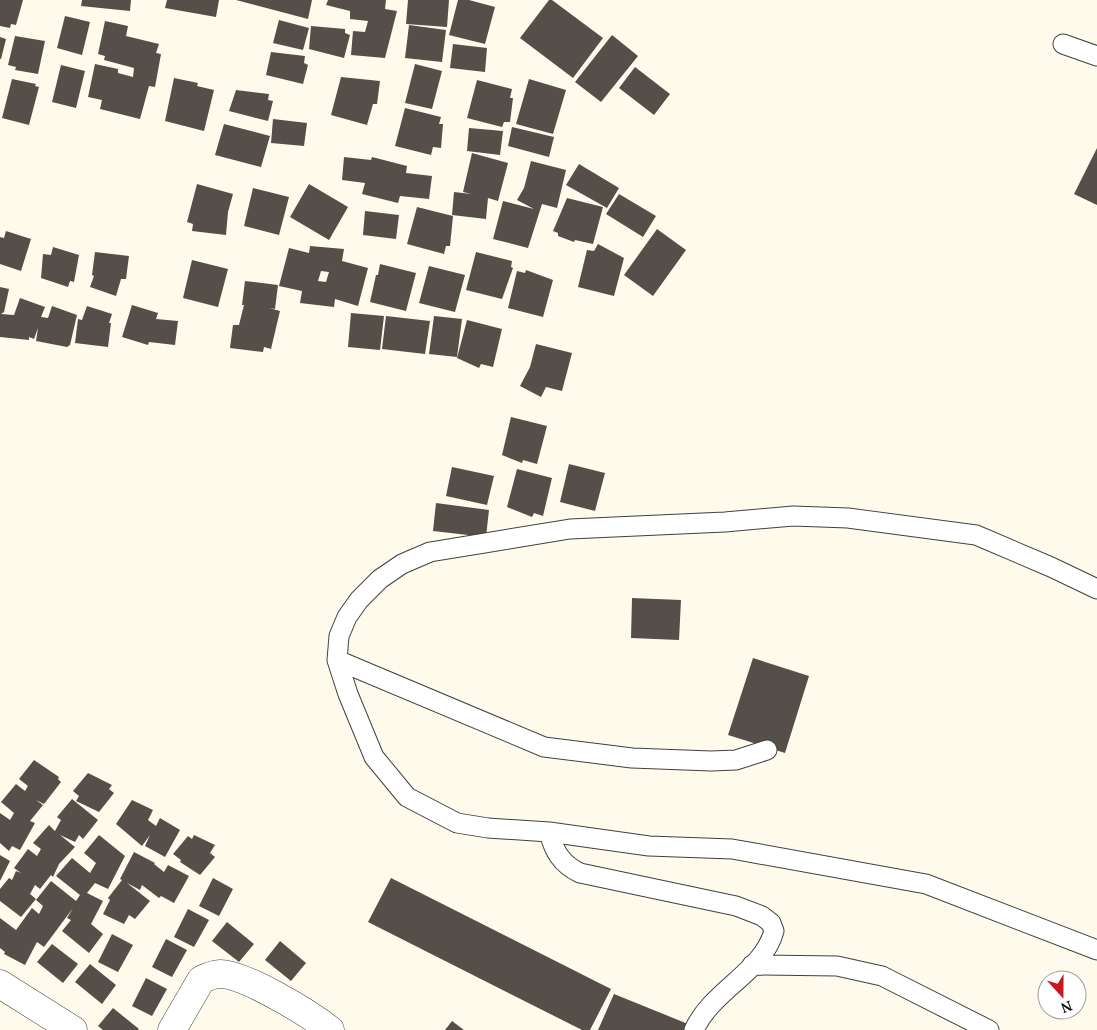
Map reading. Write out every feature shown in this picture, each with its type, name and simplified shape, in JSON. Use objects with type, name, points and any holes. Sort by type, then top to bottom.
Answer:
[{"type":"street","points":[[172,1030],[201,980],[220,974],[234,976],[252,984],[302,1011],[330,1030]]},
{"type":"street","points":[[0,984],[73,1030]]},
{"type":"lane","points":[[1063,44],[1097,56]]},
{"type":"lane","points":[[1097,590],[1051,567],[976,535],[848,518],[793,516],[726,522],[570,529],[430,552],[402,564],[380,579],[358,600],[347,617],[339,636],[337,660],[348,694],[374,757],[408,797],[457,823],[488,828],[550,832],[649,846],[732,849],[926,884],[1097,950]]},
{"type":"lane","points":[[337,660],[544,747],[632,758],[711,761],[736,760],[767,750]]},
{"type":"lane","points":[[550,832],[553,848],[570,869],[580,873],[736,906],[762,916],[771,923],[774,931],[767,949],[752,966],[707,1007],[694,1030]]},
{"type":"lane","points":[[752,966],[837,966],[882,976],[989,1030]]},
{"type":"building","points":[[0,0],[23,0],[16,25],[11,24],[10,28],[0,26]]},
{"type":"building","points":[[82,0],[131,0],[130,11],[81,6]]},
{"type":"building","points":[[167,0],[219,0],[216,17],[165,8]]},
{"type":"building","points":[[236,0],[312,0],[308,19]]},
{"type":"building","points":[[328,0],[386,0],[385,9],[397,11],[385,58],[351,55],[353,31],[365,32],[368,21],[350,19],[350,11],[326,5]]},
{"type":"building","points":[[408,0],[449,0],[447,27],[406,24]]},
{"type":"building","points":[[458,0],[469,0],[495,7],[485,44],[449,35]]},
{"type":"building","points":[[549,0],[552,0],[603,38],[573,78],[520,38]]},
{"type":"building","points":[[65,16],[90,22],[82,55],[57,48]]},
{"type":"building","points":[[279,20],[309,28],[303,50],[273,43]]},
{"type":"building","points":[[105,21],[128,26],[126,36],[159,44],[156,53],[161,54],[155,87],[149,86],[140,119],[100,109],[102,100],[88,97],[95,64],[118,69],[118,73],[133,77],[134,68],[104,60],[105,56],[98,54]]},
{"type":"building","points":[[409,25],[446,30],[442,62],[405,58]]},
{"type":"building","points":[[311,26],[345,29],[345,33],[350,35],[344,58],[309,49]]},
{"type":"building","points":[[612,35],[638,56],[601,102],[575,82]]},
{"type":"building","points":[[15,36],[45,41],[38,74],[15,70],[16,67],[8,65]]},
{"type":"building","points":[[0,37],[6,39],[1,59],[0,59]]},
{"type":"building","points":[[453,44],[487,48],[485,72],[450,68]]},
{"type":"building","points":[[271,52],[305,56],[304,63],[308,65],[303,84],[266,75]]},
{"type":"building","points":[[415,64],[442,71],[432,109],[405,103]]},
{"type":"building","points":[[61,65],[85,71],[76,108],[52,102]]},
{"type":"building","points":[[635,67],[670,94],[654,115],[619,88]]},
{"type":"building","points":[[341,77],[380,81],[377,104],[373,104],[367,125],[331,115]]},
{"type":"building","points":[[174,78],[198,83],[197,86],[214,90],[204,131],[165,121]]},
{"type":"building","points":[[12,79],[36,84],[35,86],[39,87],[29,125],[2,118]]},
{"type":"building","points":[[529,79],[566,90],[553,134],[516,124]]},
{"type":"building","points":[[477,80],[512,89],[510,98],[513,98],[510,122],[504,122],[502,127],[467,118]]},
{"type":"building","points":[[236,90],[269,94],[268,100],[273,101],[268,121],[229,111]]},
{"type":"building","points":[[405,108],[441,117],[439,124],[443,124],[441,148],[433,147],[431,155],[395,146]]},
{"type":"building","points":[[273,119],[307,123],[304,146],[271,143]]},
{"type":"building","points":[[224,124],[270,136],[261,167],[215,155]]},
{"type":"building","points":[[512,127],[554,137],[549,157],[508,146]]},
{"type":"building","points":[[469,128],[503,131],[500,155],[467,151]]},
{"type":"building","points":[[1097,148],[1097,205],[1074,194]]},
{"type":"building","points":[[472,153],[508,163],[498,201],[488,198],[486,219],[452,215],[454,192],[471,194],[463,192]]},
{"type":"building","points":[[344,157],[371,160],[372,157],[407,166],[406,173],[432,176],[429,199],[400,196],[398,203],[362,194],[365,183],[342,180]]},
{"type":"building","points":[[531,161],[566,170],[557,208],[542,204],[528,248],[493,239],[503,201],[534,209],[517,200],[524,188]]},
{"type":"building","points":[[579,164],[619,188],[607,208],[566,185]]},
{"type":"building","points":[[197,184],[233,194],[228,212],[226,235],[192,231],[193,224],[187,222]]},
{"type":"building","points":[[309,184],[348,207],[329,240],[290,217]]},
{"type":"building","points":[[253,188],[289,197],[279,235],[244,226]]},
{"type":"building","points":[[619,194],[656,216],[643,237],[606,214]]},
{"type":"building","points":[[567,198],[603,207],[593,244],[575,240],[574,242],[558,236],[558,233],[553,231]]},
{"type":"building","points":[[417,207],[453,216],[450,246],[446,246],[444,254],[407,244]]},
{"type":"building","points":[[365,211],[399,215],[396,239],[363,235]]},
{"type":"building","points":[[657,229],[686,250],[653,296],[624,275]]},
{"type":"building","points":[[6,231],[31,239],[21,271],[0,264],[0,237],[4,238]]},
{"type":"building","points":[[598,244],[624,258],[614,296],[578,287],[587,250],[594,251]]},
{"type":"building","points":[[310,246],[344,249],[342,261],[368,268],[358,306],[335,299],[334,307],[300,303],[302,291],[279,286],[289,248],[309,253]],"holes":[[[321,271],[329,272],[326,282],[318,281]]]},
{"type":"building","points":[[53,247],[79,255],[74,282],[70,281],[68,287],[41,278],[43,254],[51,255]]},
{"type":"building","points":[[95,252],[129,256],[126,279],[121,279],[116,296],[90,287],[94,276],[92,275]]},
{"type":"building","points":[[476,252],[512,261],[511,267],[513,268],[502,299],[466,290]]},
{"type":"building","points":[[192,260],[228,269],[218,307],[183,298]]},
{"type":"building","points":[[380,264],[416,273],[406,311],[370,302]]},
{"type":"building","points":[[429,266],[465,275],[455,312],[419,303]]},
{"type":"building","points":[[526,270],[553,280],[543,317],[508,308],[517,271],[525,273]]},
{"type":"building","points":[[245,281],[278,285],[275,309],[269,308],[280,311],[271,349],[264,347],[263,352],[230,348],[233,325],[239,325],[244,305],[242,305]]},
{"type":"building","points":[[0,287],[9,289],[4,312],[1,314],[14,315],[20,298],[45,307],[41,317],[48,318],[52,306],[77,315],[70,345],[67,347],[36,341],[38,328],[34,339],[29,337],[29,340],[0,337]]},
{"type":"building","points":[[132,305],[158,313],[156,319],[178,321],[175,345],[149,342],[148,345],[122,337]]},
{"type":"building","points":[[87,306],[112,314],[109,323],[111,323],[108,347],[75,343],[78,319],[82,320]]},
{"type":"building","points":[[351,313],[384,316],[380,350],[348,347]]},
{"type":"building","points":[[386,316],[430,321],[425,354],[382,349]]},
{"type":"building","points":[[434,316],[462,319],[457,357],[429,354]]},
{"type":"building","points":[[467,320],[502,329],[493,367],[481,364],[479,368],[457,358]]},
{"type":"building","points":[[536,344],[572,353],[562,391],[546,387],[541,397],[520,386],[530,367]]},
{"type":"building","points":[[511,417],[547,426],[537,464],[523,460],[522,463],[502,455]]},
{"type":"building","points":[[569,464],[605,473],[595,511],[560,502]]},
{"type":"building","points":[[452,467],[494,476],[487,505],[446,496]]},
{"type":"building","points":[[517,469],[552,478],[543,516],[534,513],[532,517],[507,507]]},
{"type":"building","points":[[436,503],[489,510],[486,537],[433,531]]},
{"type":"building","points":[[632,598],[681,600],[679,640],[631,638]]},
{"type":"building","points":[[753,658],[809,676],[785,753],[728,735]]},
{"type":"building","points":[[34,760],[59,777],[58,779],[61,782],[44,804],[36,800],[43,805],[30,821],[35,823],[20,850],[12,846],[9,851],[0,843],[0,813],[10,820],[14,813],[1,802],[16,784],[25,791],[28,786],[19,779]]},
{"type":"building","points":[[88,773],[112,785],[109,789],[114,793],[99,812],[76,801],[79,796],[73,791]]},
{"type":"building","points":[[72,799],[98,820],[83,839],[79,835],[75,842],[60,835],[75,847],[59,864],[53,877],[51,875],[40,889],[35,885],[30,894],[36,899],[21,917],[0,901],[0,889],[9,878],[12,880],[16,871],[21,873],[14,868],[28,849],[37,856],[41,849],[33,843],[49,825],[55,831],[61,820],[57,817]]},
{"type":"building","points":[[132,800],[153,810],[148,820],[156,826],[160,818],[180,830],[165,857],[145,846],[150,835],[142,846],[116,824]]},
{"type":"building","points":[[99,835],[125,856],[108,889],[95,883],[87,893],[103,901],[91,924],[103,934],[89,953],[62,931],[71,920],[67,918],[73,908],[44,947],[37,942],[25,965],[4,954],[5,952],[0,948],[0,918],[16,930],[32,908],[39,914],[43,906],[36,900],[51,881],[76,901],[80,895],[56,876],[72,858],[90,873],[96,863],[84,853]]},
{"type":"building","points":[[194,835],[215,845],[210,853],[215,857],[200,875],[180,862],[181,860],[173,854],[188,836],[192,839]]},
{"type":"building","points":[[134,852],[155,863],[164,872],[168,865],[189,876],[174,903],[161,896],[159,898],[142,885],[140,890],[127,883],[150,901],[135,919],[129,915],[124,924],[103,914],[110,900],[108,898],[122,880],[120,879]]},
{"type":"building","points":[[0,855],[10,861],[0,881]]},
{"type":"building","points":[[213,878],[233,889],[219,916],[199,906]]},
{"type":"building","points":[[391,878],[611,989],[590,1030],[582,1030],[368,922]]},
{"type":"building","points":[[188,909],[209,920],[194,947],[174,937]]},
{"type":"building","points":[[227,922],[254,944],[239,962],[212,941]]},
{"type":"building","points":[[112,934],[133,945],[118,972],[98,962]]},
{"type":"building","points":[[166,939],[187,950],[172,977],[152,967]]},
{"type":"building","points":[[280,941],[306,963],[291,981],[265,960]]},
{"type":"building","points":[[52,944],[78,964],[63,983],[37,962]]},
{"type":"building","points":[[90,964],[116,985],[102,1004],[75,982]]},
{"type":"building","points":[[146,978],[167,989],[152,1016],[132,1006]]},
{"type":"building","points":[[614,994],[688,1024],[686,1030],[598,1030]]},
{"type":"building","points":[[113,1008],[139,1029],[103,1030],[98,1026]]},
{"type":"building","points":[[452,1021],[464,1030],[445,1030]]}]
